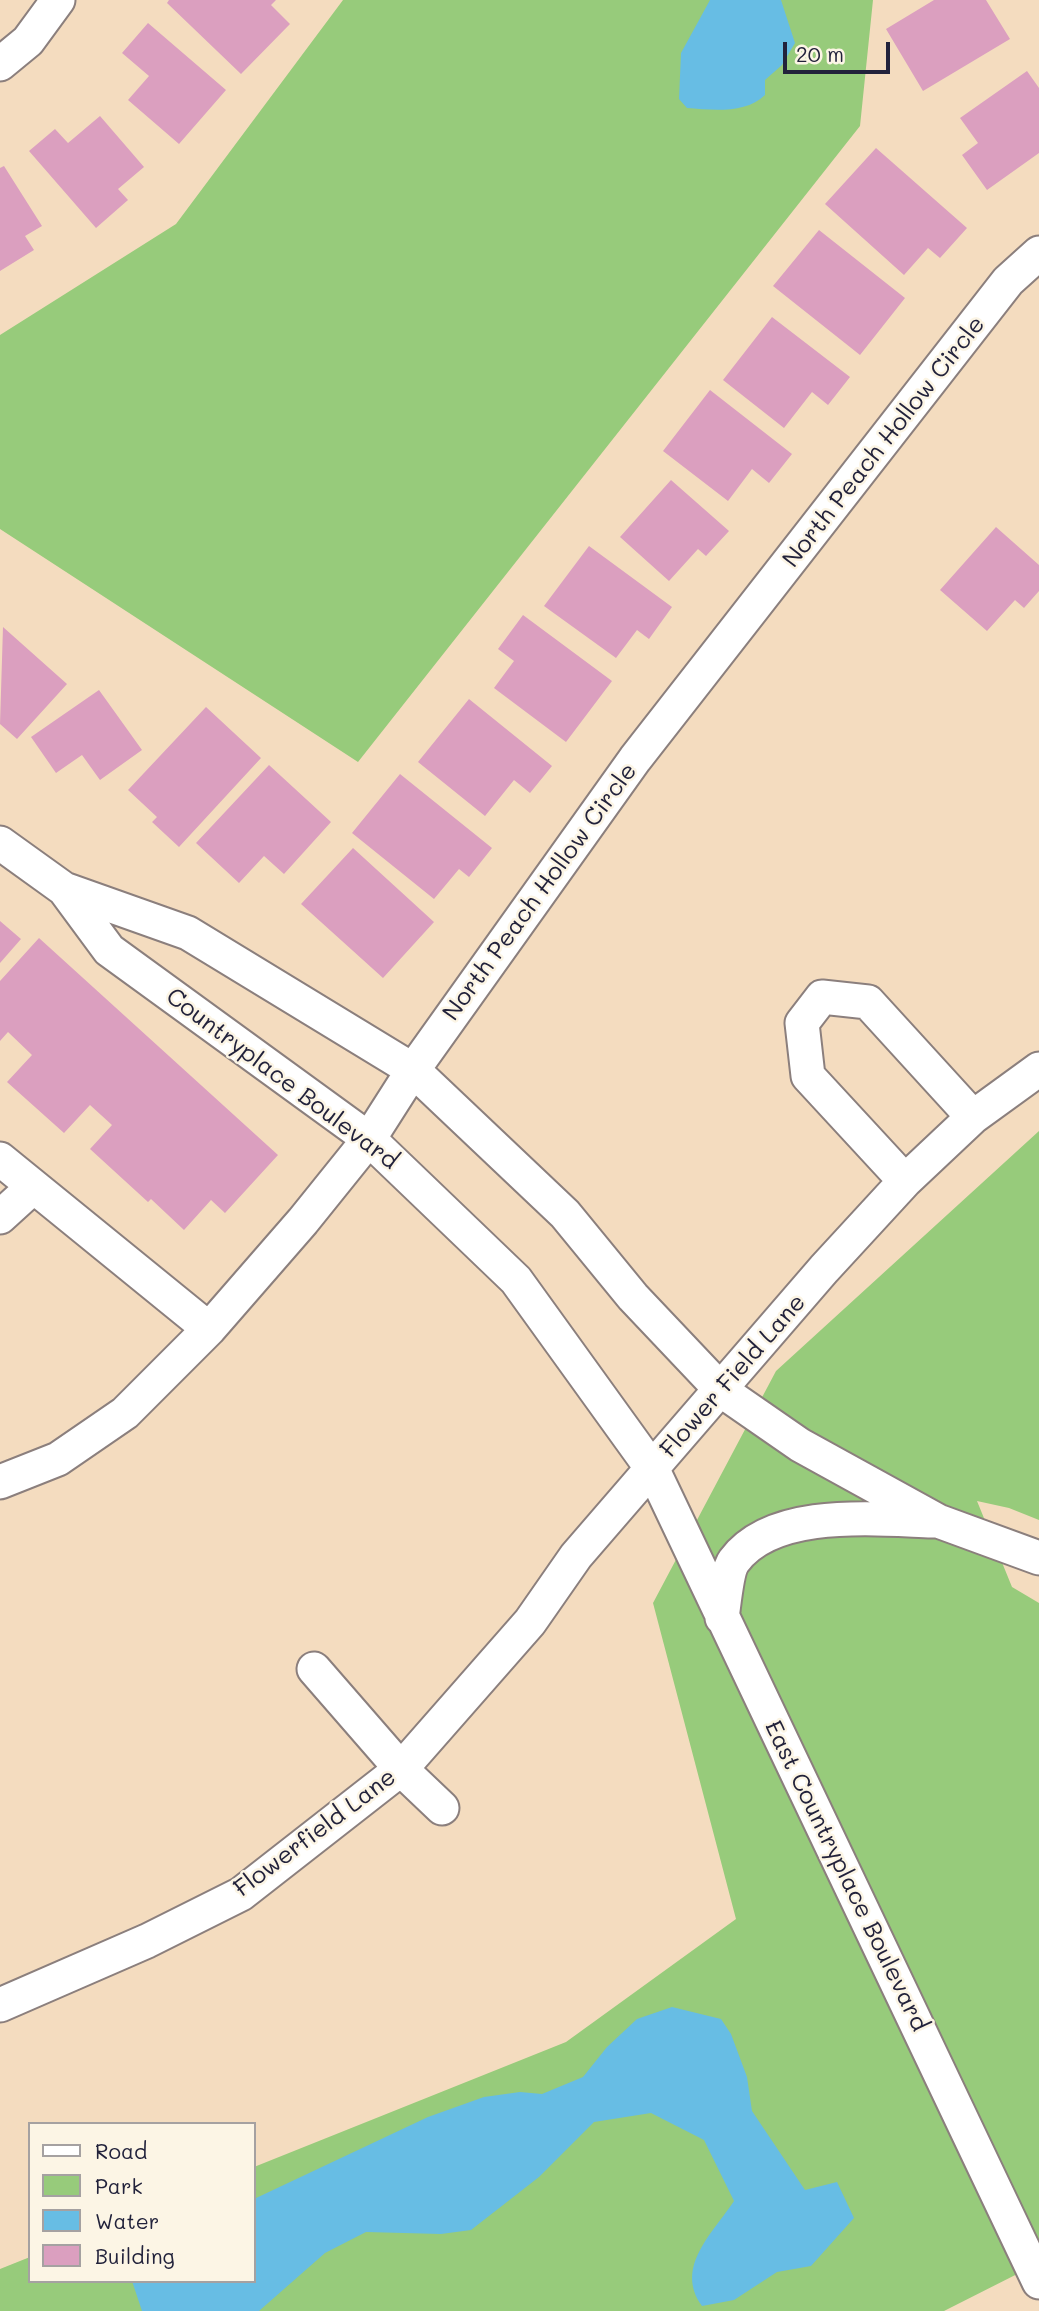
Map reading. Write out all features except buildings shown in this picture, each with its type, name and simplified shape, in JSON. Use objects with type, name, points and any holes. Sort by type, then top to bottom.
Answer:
[{"type":"street","points":[[0,64],[28,41],[58,0]]},
{"type":"street","name":"North Peach Hollow Circle","points":[[0,1482],[58,1459],[125,1413],[209,1329],[303,1221],[369,1139],[413,1070],[635,759],[1008,281],[1039,253]]},
{"type":"street","name":"Countryplace Boulevard","points":[[0,843],[64,889],[188,933],[413,1070],[565,1214],[633,1297],[722,1391],[800,1445],[939,1521]]},
{"type":"street","name":"Countryplace Boulevard","points":[[64,889],[109,950],[369,1139],[516,1280],[653,1469]]},
{"type":"street","points":[[905,1181],[808,1076],[802,1023],[822,997],[868,1002],[973,1117]]},
{"type":"street","name":"Flower Field Lane","points":[[564,1574],[824,1269],[905,1181],[973,1117],[1039,1069]]},
{"type":"street","points":[[0,1159],[209,1329]]},
{"type":"street","points":[[0,1217],[33,1187]]},
{"type":"street","name":"East Countryplace Boulevard","points":[[653,1469],[1039,2282]]},
{"type":"street","points":[[722,1618],[733,1562],[766,1533],[853,1518],[939,1521],[1039,1558]]},
{"type":"street","name":"Flowerfield Lane","points":[[0,2005],[147,1941],[241,1894],[401,1769],[530,1622],[564,1574]]},
{"type":"street","points":[[314,1669],[401,1769],[442,1808]]},
{"type":"green space","points":[[343,0],[873,0],[860,126],[358,762],[0,529],[0,335],[176,224]]},
{"type":"green space","points":[[1039,1131],[1039,1520],[1009,1508],[977,1501],[1012,1587],[1039,1603],[1039,2263],[944,2311],[0,2311],[0,2269],[28,2258],[28,2283],[256,2283],[256,2166],[566,2042],[736,1919],[653,1603],[776,1371]]},
{"type":"water","points":[[710,0],[781,0],[795,43],[782,65],[765,80],[765,95],[739,108],[687,108],[679,99],[681,53]]},
{"type":"water","points":[[672,2007],[721,2019],[731,2034],[747,2077],[752,2111],[805,2190],[837,2182],[854,2218],[811,2266],[777,2272],[734,2300],[702,2306],[694,2292],[694,2264],[707,2238],[734,2201],[704,2140],[651,2113],[594,2122],[539,2177],[471,2230],[441,2234],[366,2232],[325,2253],[259,2311],[142,2311],[133,2283],[256,2283],[256,2198],[428,2117],[484,2097],[520,2092],[542,2094],[583,2077],[607,2047],[637,2019]]}]
